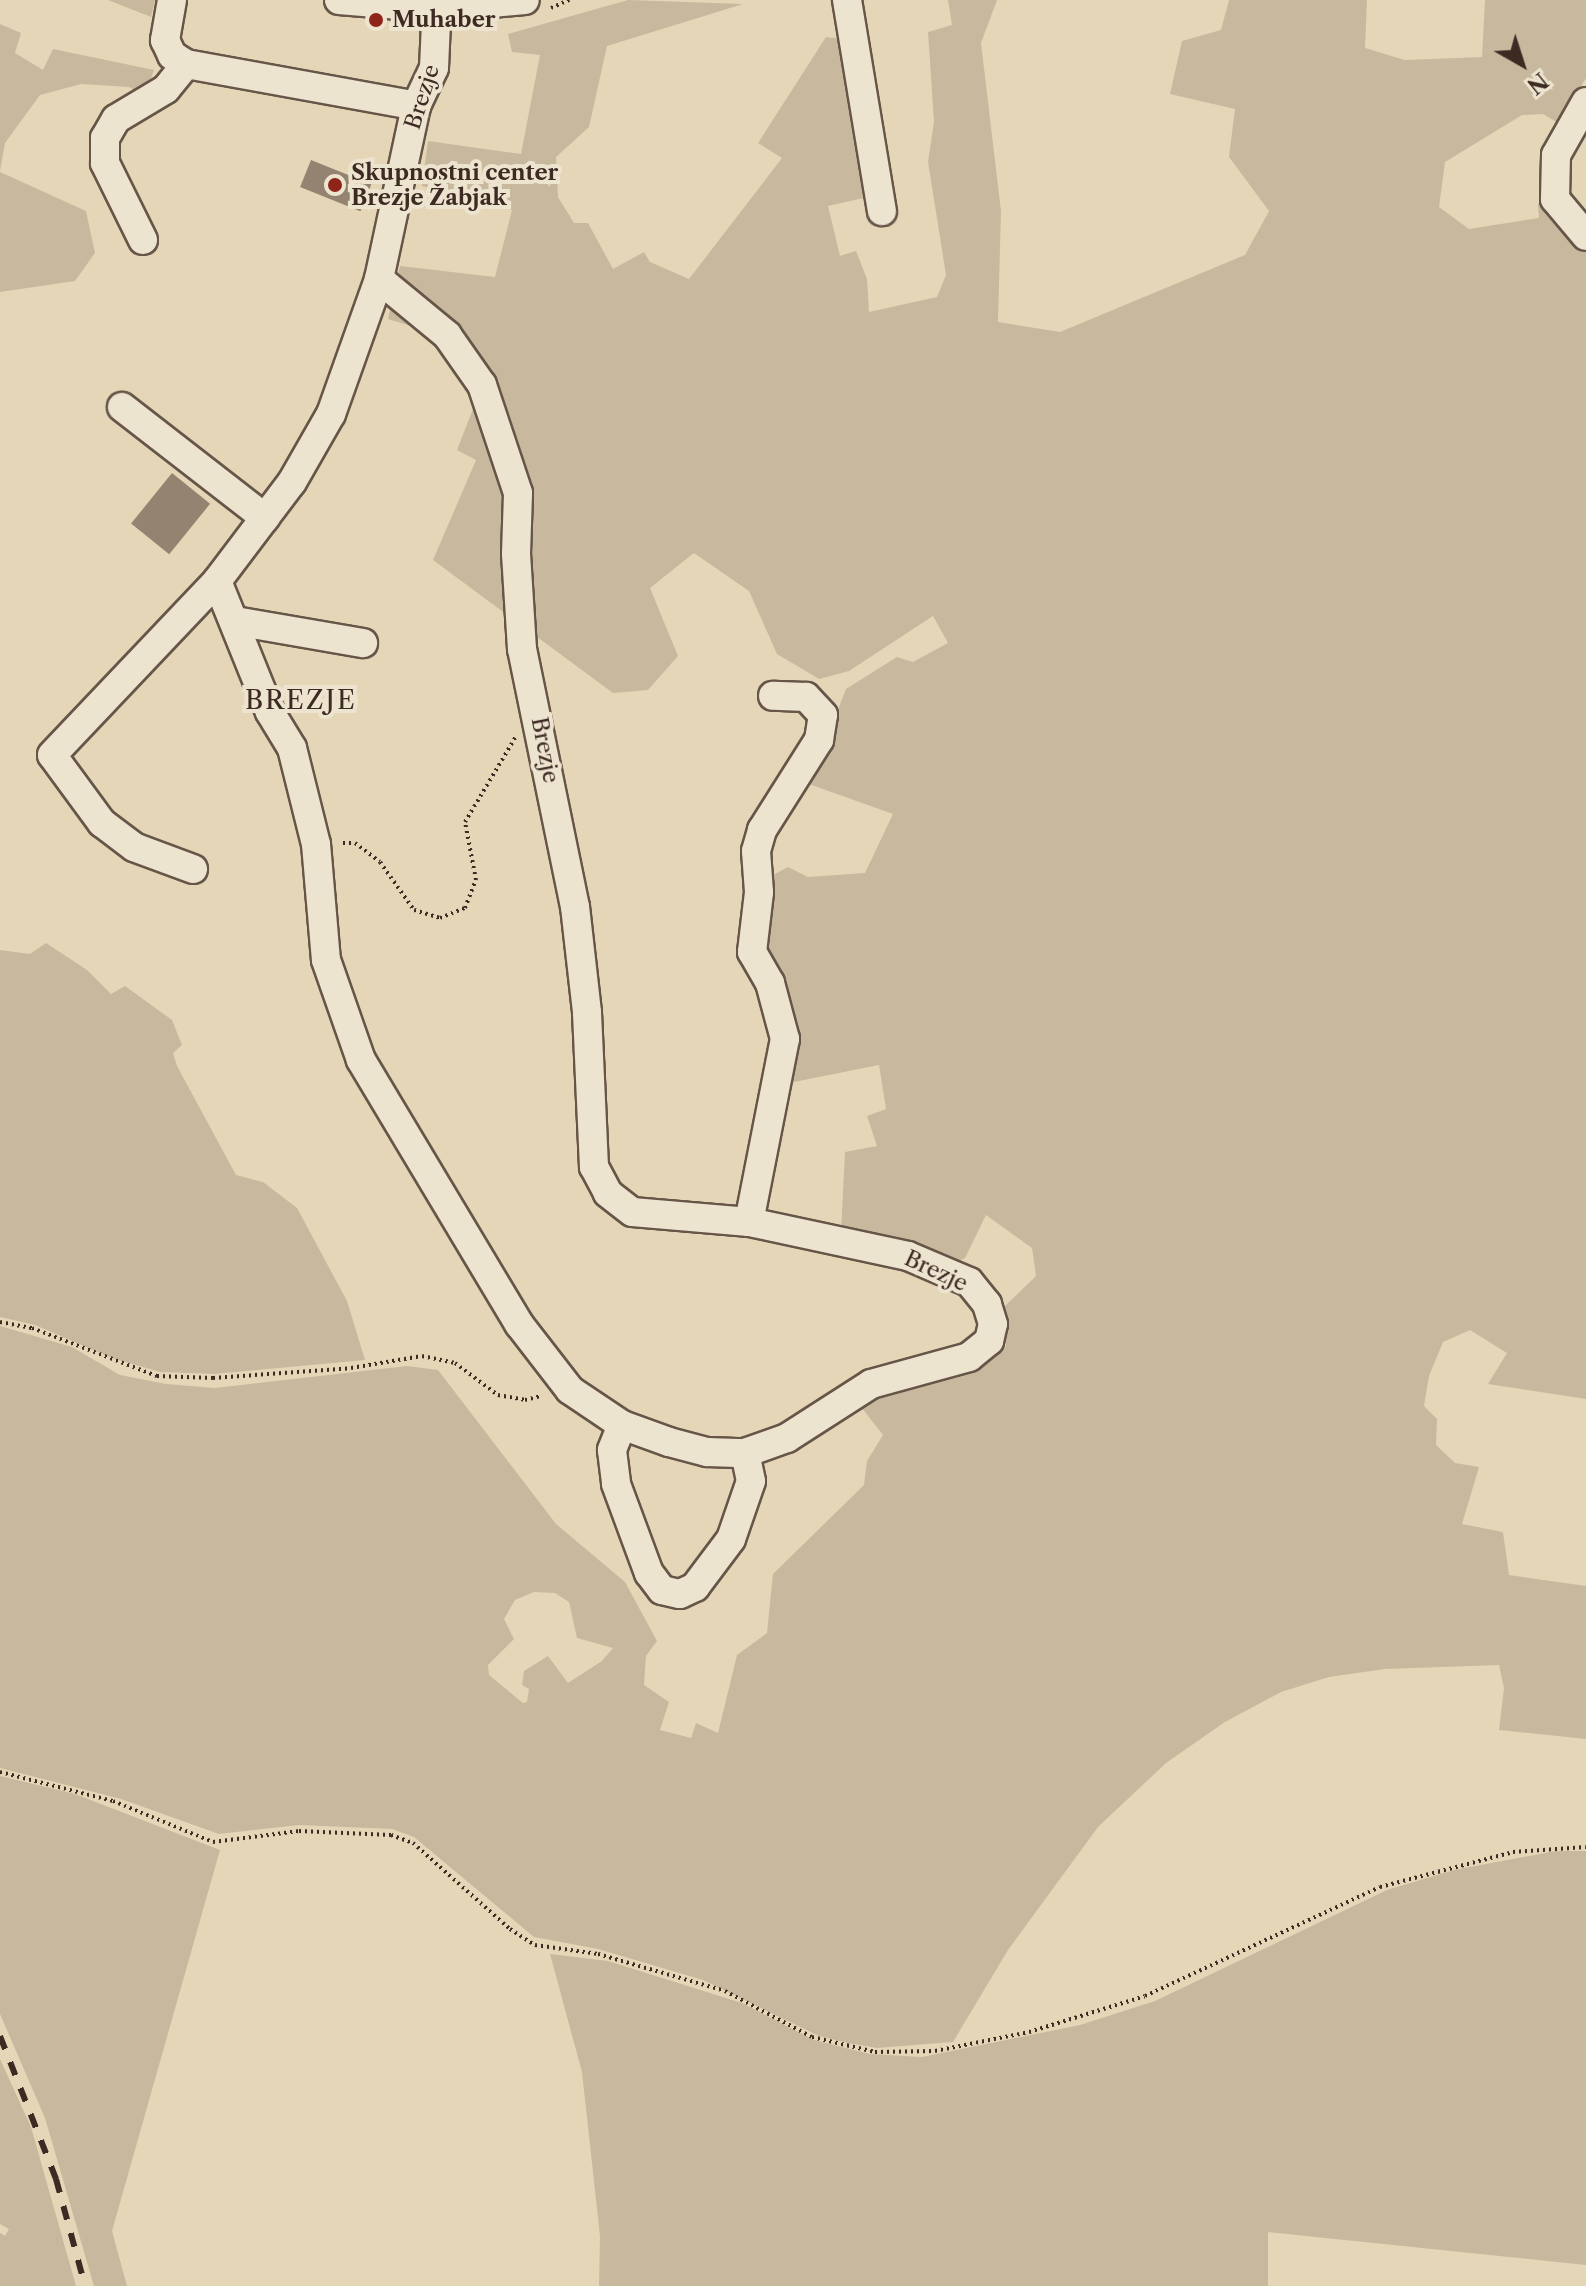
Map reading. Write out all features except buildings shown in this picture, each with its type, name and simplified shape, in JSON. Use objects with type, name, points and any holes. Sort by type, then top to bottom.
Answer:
[{"type":"street","points":[[172,0],[165,40],[172,55],[186,64],[416,106]]},
{"type":"street","points":[[339,0],[437,4],[525,0]]},
{"type":"street","points":[[847,0],[882,211]]},
{"type":"street","name":"Brezje","points":[[193,869],[134,847],[102,823],[52,755],[217,581],[265,518],[331,414],[379,279],[416,106],[434,68],[437,4]]},
{"type":"street","points":[[143,240],[105,163],[105,138],[116,119],[166,89],[186,64]]},
{"type":"street","points":[[1586,102],[1556,155],[1555,199],[1586,236]]},
{"type":"street","name":"Brezje","points":[[217,581],[270,712],[292,748],[316,844],[326,960],[361,1060],[519,1324],[570,1390],[622,1425],[707,1452],[745,1453],[787,1438],[871,1384],[969,1357],[989,1341],[993,1324],[987,1304],[969,1282],[908,1256],[749,1222],[632,1212],[608,1193],[594,1167],[587,1012],[575,907],[522,649],[516,554],[518,493],[482,385],[447,335],[379,279]]},
{"type":"street","points":[[122,407],[265,518]]},
{"type":"street","points":[[235,621],[363,643]]},
{"type":"street","points":[[749,1222],[756,1163],[783,1066],[785,1039],[770,983],[752,952],[759,892],[756,851],[762,830],[819,740],[823,715],[806,697],[773,696]]},
{"type":"street","points":[[622,1425],[612,1450],[616,1484],[649,1573],[662,1590],[680,1594],[695,1587],[731,1539],[751,1481],[745,1453]]},
{"type":"path","points":[[316,844],[355,843],[380,862],[414,910],[440,918],[465,908],[476,880],[465,822],[536,707]]},
{"type":"path","points":[[0,1322],[32,1328],[157,1376],[320,1370],[422,1356],[455,1363],[498,1395],[525,1400],[570,1390]]},
{"type":"path","points":[[0,1772],[113,1801],[213,1842],[299,1831],[391,1835],[413,1843],[510,1929],[535,1945],[598,1954],[725,1991],[812,2037],[875,2052],[935,2051],[1029,2032],[1145,1996],[1380,1887],[1513,1852],[1586,1847]]},
{"type":"shaded area","points":[[108,0],[155,0],[151,17]]},
{"type":"shaded area","points":[[628,0],[743,4],[607,46],[589,127],[556,157],[558,197],[574,223],[588,223],[613,269],[644,252],[650,262],[689,279],[782,158],[758,143],[826,37],[843,39],[868,197],[828,206],[840,256],[856,251],[867,279],[869,312],[937,297],[946,275],[928,162],[934,122],[928,32],[952,25],[948,0],[997,0],[981,43],[1001,211],[998,322],[1060,332],[1245,255],[1269,211],[1229,157],[1235,109],[1170,94],[1182,41],[1221,30],[1229,0],[1367,0],[1365,48],[1405,60],[1482,57],[1485,0],[1586,0],[1586,78],[1558,123],[1543,114],[1522,115],[1445,162],[1439,207],[1469,229],[1539,218],[1538,204],[1544,198],[1562,230],[1586,247],[1586,1399],[1488,1384],[1507,1353],[1470,1330],[1443,1342],[1429,1376],[1424,1406],[1437,1419],[1436,1445],[1455,1463],[1479,1467],[1462,1524],[1503,1532],[1509,1575],[1586,1586],[1586,1739],[1499,1730],[1504,1688],[1499,1665],[1385,1669],[1329,1677],[1281,1692],[1225,1722],[1166,1763],[1098,1827],[1008,1950],[953,2042],[877,2048],[819,2036],[703,1980],[598,1949],[534,1937],[414,1837],[392,1829],[299,1825],[219,1834],[121,1799],[0,1768],[0,1326],[72,1347],[120,1375],[166,1384],[215,1388],[407,1366],[438,1370],[556,1524],[625,1582],[657,1641],[646,1656],[644,1685],[669,1702],[660,1730],[691,1738],[696,1723],[718,1733],[737,1655],[767,1633],[773,1574],[864,1485],[867,1461],[883,1435],[858,1403],[883,1390],[993,1359],[1006,1346],[1003,1308],[1036,1276],[1032,1248],[986,1215],[965,1258],[949,1265],[841,1232],[845,1152],[877,1146],[867,1116],[886,1109],[879,1065],[789,1083],[765,956],[765,911],[773,875],[788,867],[808,877],[865,873],[893,814],[809,784],[846,689],[897,657],[913,662],[948,643],[933,616],[849,671],[819,679],[777,654],[749,591],[694,553],[650,588],[678,656],[648,690],[613,693],[433,560],[476,460],[457,450],[487,373],[469,344],[388,319],[400,266],[495,277],[512,210],[422,186],[428,141],[521,154],[540,55],[512,52],[508,34]],"holes":[[[534,1592],[555,1593],[569,1602],[577,1638],[613,1648],[602,1661],[568,1683],[548,1656],[524,1671],[522,1685],[529,1689],[527,1702],[523,1703],[489,1675],[488,1665],[514,1639],[504,1619],[515,1600]]]},
{"type":"shaded area","points":[[0,24],[21,33],[15,53],[43,70],[53,49],[154,70],[145,95],[129,87],[81,84],[40,95],[5,143],[0,171]]},
{"type":"shaded area","points":[[0,172],[86,211],[95,253],[75,281],[0,292]]},
{"type":"shaded area","points":[[46,943],[87,970],[111,994],[125,986],[172,1020],[182,1045],[173,1053],[177,1066],[236,1175],[263,1182],[297,1208],[347,1301],[365,1360],[214,1374],[160,1372],[112,1358],[35,1325],[0,1317],[0,950],[30,954]]},
{"type":"shaded area","points":[[0,1776],[75,1794],[220,1850],[112,2231],[127,2286],[94,2286],[45,2118],[0,2014]]},
{"type":"shaded area","points":[[1556,1851],[1586,1851],[1586,2265],[1268,2232],[1268,2286],[599,2286],[600,2236],[582,2072],[550,1954],[608,1961],[742,2003],[814,2040],[870,2054],[922,2057],[1080,2025],[1155,2001],[1387,1890],[1454,1870]]},
{"type":"shaded area","points":[[0,2059],[31,2127],[76,2286],[0,2286],[0,2233],[5,2236],[9,2229],[0,2224]]},
{"type":"railway","points":[[0,2036],[56,2179],[85,2286]]},
{"type":"place","name":"Muhaber","points":[[376,20]]},
{"type":"place","name":"Skupnostni center Brezje Žabjak","points":[[335,185]]},
{"type":"district","name":"BREZJE","points":[[301,701]]}]
